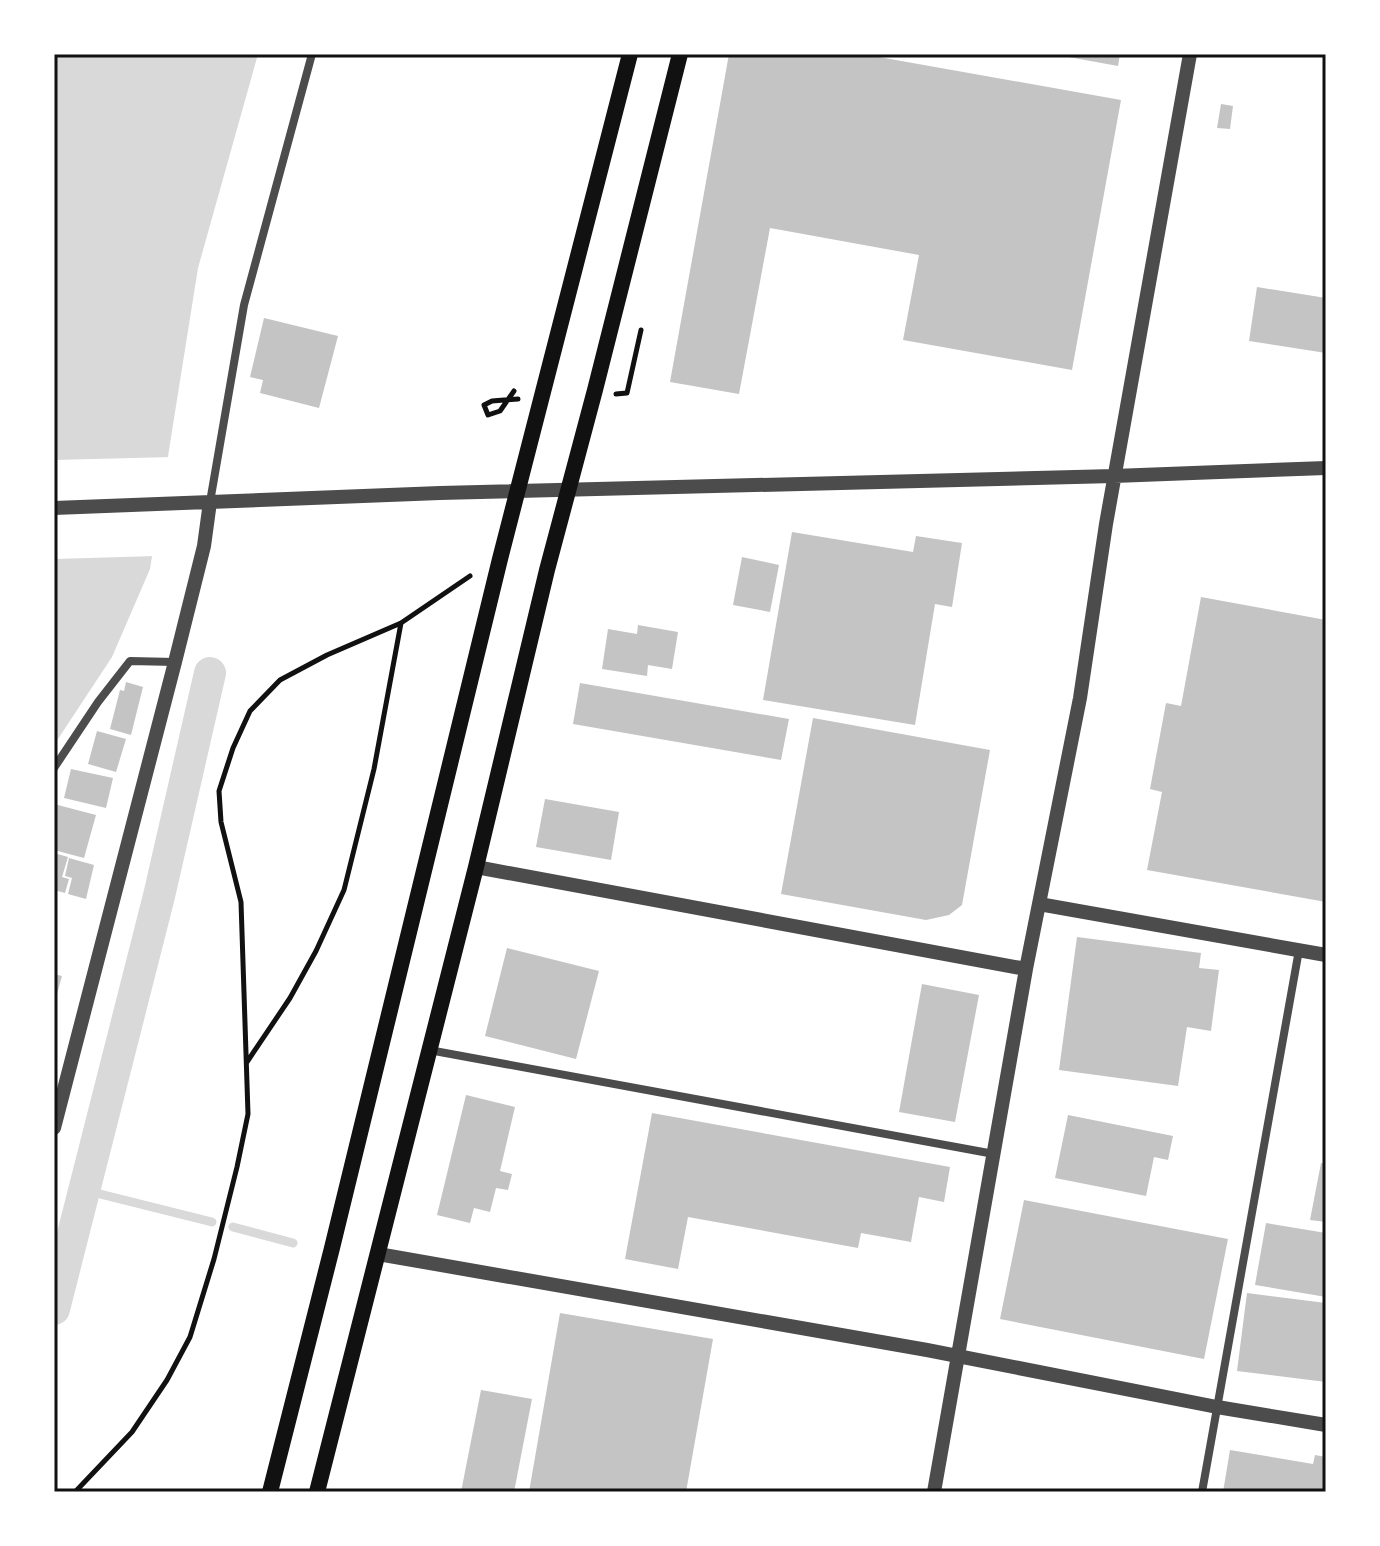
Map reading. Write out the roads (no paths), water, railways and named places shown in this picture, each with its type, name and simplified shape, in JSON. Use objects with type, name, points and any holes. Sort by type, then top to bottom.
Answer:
[{"type":"main road","points":[[270,1492],[517,491],[630,54]]},
{"type":"main road","points":[[317,1492],[476,867],[547,570],[680,54]]},
{"type":"street","points":[[54,1128],[204,546],[244,305],[312,54]]},
{"type":"street","points":[[934,1492],[1026,969],[1080,698],[1114,476],[1190,54]]},
{"type":"street","points":[[54,508],[517,491],[1326,468]]},
{"type":"street","points":[[54,768],[130,661],[175,662]]},
{"type":"street","points":[[476,867],[1026,969]]},
{"type":"street","points":[[1039,904],[1326,955]]},
{"type":"street","points":[[1202,1492],[1299,950]]},
{"type":"street","points":[[429,1050],[994,1154]]},
{"type":"street","points":[[378,1254],[1326,1425]]},
{"type":"waterway","points":[[54,1309],[159,896],[210,673]]},
{"type":"waterway","points":[[84,1190],[212,1222]]},
{"type":"waterway","points":[[233,1227],[293,1243]]}]
